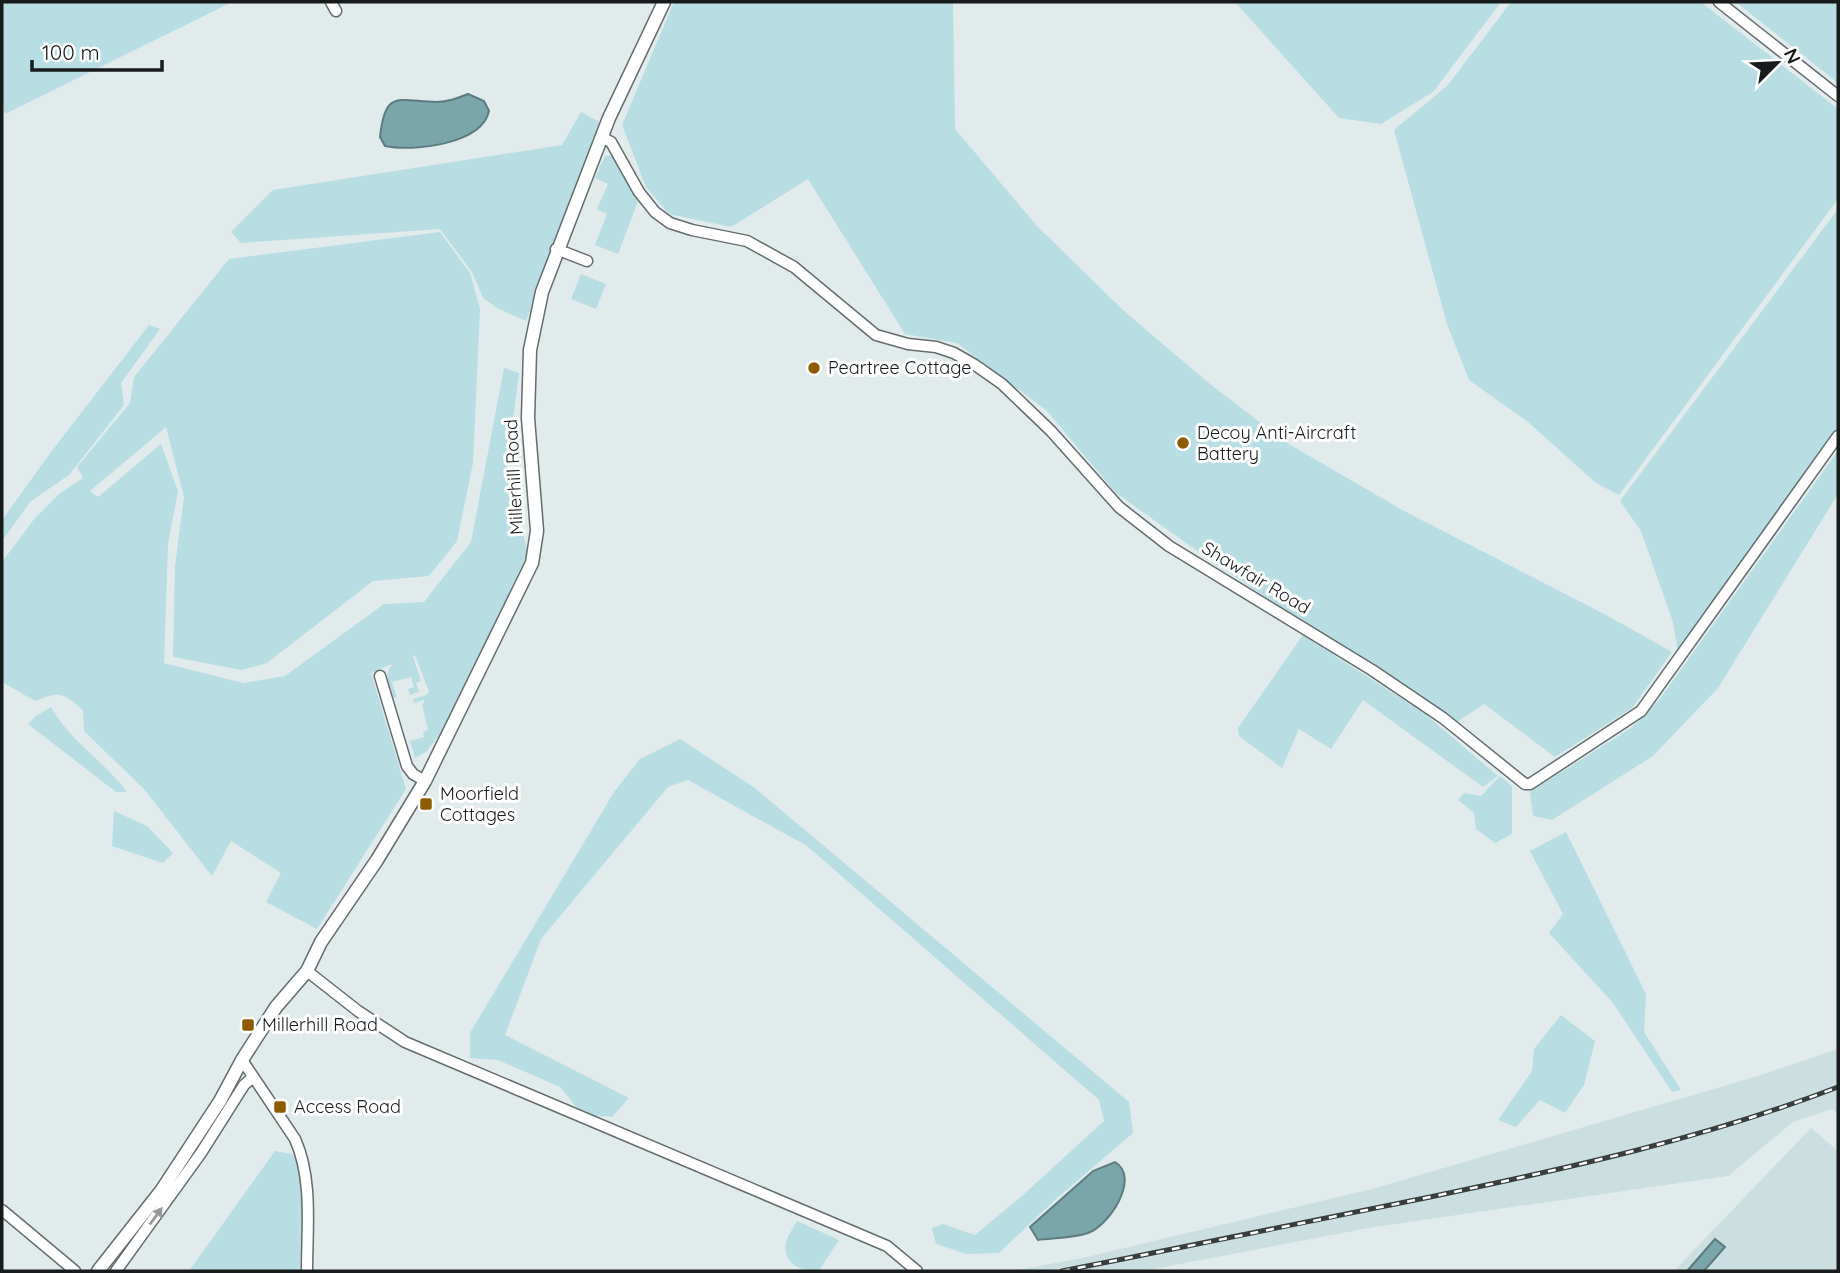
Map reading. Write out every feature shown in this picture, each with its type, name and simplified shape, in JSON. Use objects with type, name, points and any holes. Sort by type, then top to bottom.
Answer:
[{"type":"main road","name":"Millerhill Road","points":[[98,1271],[162,1191],[276,1007],[307,971],[321,942],[377,860],[425,781],[532,564],[537,531],[528,418],[530,351],[542,292],[556,249],[601,137],[664,2]]},
{"type":"street","points":[[1719,2],[1838,96]]},
{"type":"street","name":"Shawfair Road","points":[[601,137],[611,142],[639,192],[655,212],[670,223],[758,246],[794,267],[876,335],[908,344],[936,347],[975,365],[1002,384],[1051,431],[1113,502],[1149,531],[1169,546],[1372,670],[1443,719],[1525,784],[1530,784],[1641,712],[1838,436]]},
{"type":"street","points":[[556,249],[587,261]]},
{"type":"street","points":[[380,676],[407,766],[413,774],[425,781]]},
{"type":"street","points":[[307,971],[358,1011],[405,1042],[887,1246],[917,1271]]},
{"type":"street","points":[[242,1060],[295,1139],[301,1153],[306,1177],[307,1271]]},
{"type":"street","points":[[117,1271],[201,1153],[244,1085],[253,1077]]},
{"type":"street","points":[[2,1210],[75,1271]]},
{"type":"shaded area","points":[[2,2],[232,2],[5,114],[2,104]]},
{"type":"shaded area","points":[[674,2],[953,2],[955,129],[1037,226],[1124,311],[1210,384],[1287,443],[1404,511],[1672,652],[1632,708],[1555,757],[1484,704],[1457,722],[1220,567],[1116,493],[1046,410],[957,343],[905,334],[808,179],[731,227],[669,214],[646,187],[622,125]]},
{"type":"shaded area","points":[[1235,2],[1501,2],[1433,92],[1381,124],[1339,118]]},
{"type":"shaded area","points":[[1511,2],[1701,2],[1838,109],[1838,199],[1619,495],[1596,483],[1528,422],[1469,380],[1447,324],[1394,130],[1448,85]]},
{"type":"shaded area","points":[[1736,2],[1838,2],[1838,83]]},
{"type":"shaded area","points":[[468,94],[484,101],[489,111],[484,122],[461,138],[429,146],[398,148],[385,146],[380,137],[386,111],[396,101],[440,102]]},
{"type":"shaded area","points":[[581,112],[600,122],[526,321],[497,308],[483,298],[472,272],[440,229],[241,243],[231,232],[273,190],[562,145]]},
{"type":"shaded area","points":[[605,156],[613,156],[638,201],[618,254],[595,245],[607,214],[597,209],[608,184],[595,178]]},
{"type":"shaded area","points":[[1838,209],[1838,431],[1678,653],[1673,622],[1641,531],[1620,501]]},
{"type":"shaded area","points":[[440,232],[470,273],[480,309],[473,463],[457,541],[429,576],[373,581],[267,663],[242,670],[173,657],[175,566],[184,497],[166,427],[90,491],[98,497],[161,444],[178,491],[168,544],[164,663],[243,683],[285,676],[384,604],[424,602],[471,542],[504,368],[519,373],[507,467],[528,554],[439,735],[426,752],[415,758],[410,741],[424,737],[423,732],[428,730],[422,704],[424,700],[414,703],[413,699],[429,692],[415,655],[413,656],[421,681],[416,683],[419,692],[410,695],[408,689],[414,687],[411,677],[392,682],[397,697],[391,698],[387,677],[392,664],[371,673],[406,789],[317,929],[266,902],[281,873],[231,841],[212,876],[144,789],[84,731],[83,710],[76,704],[60,695],[35,701],[2,682],[2,562],[35,518],[59,494],[83,478],[77,467],[130,403],[134,377],[229,259]]},
{"type":"shaded area","points":[[581,274],[606,284],[596,309],[571,299]]},
{"type":"shaded area","points":[[149,325],[160,329],[121,383],[124,405],[69,475],[31,501],[2,541],[2,520]]},
{"type":"shaded area","points":[[1838,451],[1838,494],[1718,688],[1653,756],[1552,820],[1533,816],[1530,792],[1631,728],[1659,700]]},
{"type":"shaded area","points":[[1303,635],[1425,714],[1498,776],[1483,787],[1363,700],[1331,749],[1299,729],[1282,768],[1239,736],[1238,728]]},
{"type":"shaded area","points":[[51,707],[77,741],[127,792],[116,792],[28,724]]},
{"type":"shaded area","points":[[680,739],[755,788],[1129,1102],[1133,1133],[1056,1199],[999,1253],[967,1254],[936,1244],[932,1228],[943,1224],[975,1235],[1104,1121],[1099,1100],[807,846],[688,780],[668,787],[541,939],[505,1035],[629,1098],[612,1117],[583,1115],[560,1087],[498,1060],[470,1058],[470,1033],[614,792],[640,759]]},
{"type":"shaded area","points":[[1500,776],[1512,786],[1512,834],[1495,843],[1476,829],[1474,813],[1458,800],[1464,793],[1481,796]]},
{"type":"shaded area","points":[[114,811],[147,826],[173,853],[163,863],[112,846]]},
{"type":"shaded area","points":[[1566,832],[1646,994],[1644,1032],[1681,1090],[1672,1092],[1613,1003],[1549,933],[1563,914],[1530,851]]},
{"type":"shaded area","points":[[1561,1015],[1595,1041],[1584,1085],[1565,1113],[1540,1100],[1516,1127],[1498,1120],[1532,1071],[1534,1049]]},
{"type":"shaded area","points":[[1838,1049],[1838,1114],[1832,1109],[1793,1122],[1728,1176],[1374,1227],[1143,1271],[1013,1271],[1087,1257],[1372,1189],[1758,1076]]},
{"type":"shaded area","points":[[1811,1128],[1838,1151],[1838,1271],[1674,1271]]},
{"type":"shaded area","points":[[275,1151],[296,1155],[303,1192],[300,1271],[189,1271]]},
{"type":"shaded area","points":[[1115,1162],[1122,1169],[1125,1178],[1119,1200],[1105,1221],[1096,1229],[1082,1235],[1038,1240],[1030,1227],[1093,1171]]},
{"type":"shaded area","points":[[797,1221],[839,1240],[820,1269],[800,1268],[787,1256],[786,1242]]},
{"type":"shaded area","points":[[1715,1239],[1725,1247],[1704,1271],[1687,1271]]},
{"type":"railway","points":[[1062,1271],[1585,1163],[1738,1122],[1838,1087]]},
{"type":"place","name":"Peartree Cottage","points":[[814,368]]},
{"type":"place","name":"Decoy Anti-Aircraft Battery","points":[[1183,443]]},
{"type":"place","name":"Moorfield Cottages","points":[[426,804]]},
{"type":"place","name":"Millerhill Road","points":[[248,1025]]},
{"type":"place","name":"Access Road","points":[[280,1107]]}]
